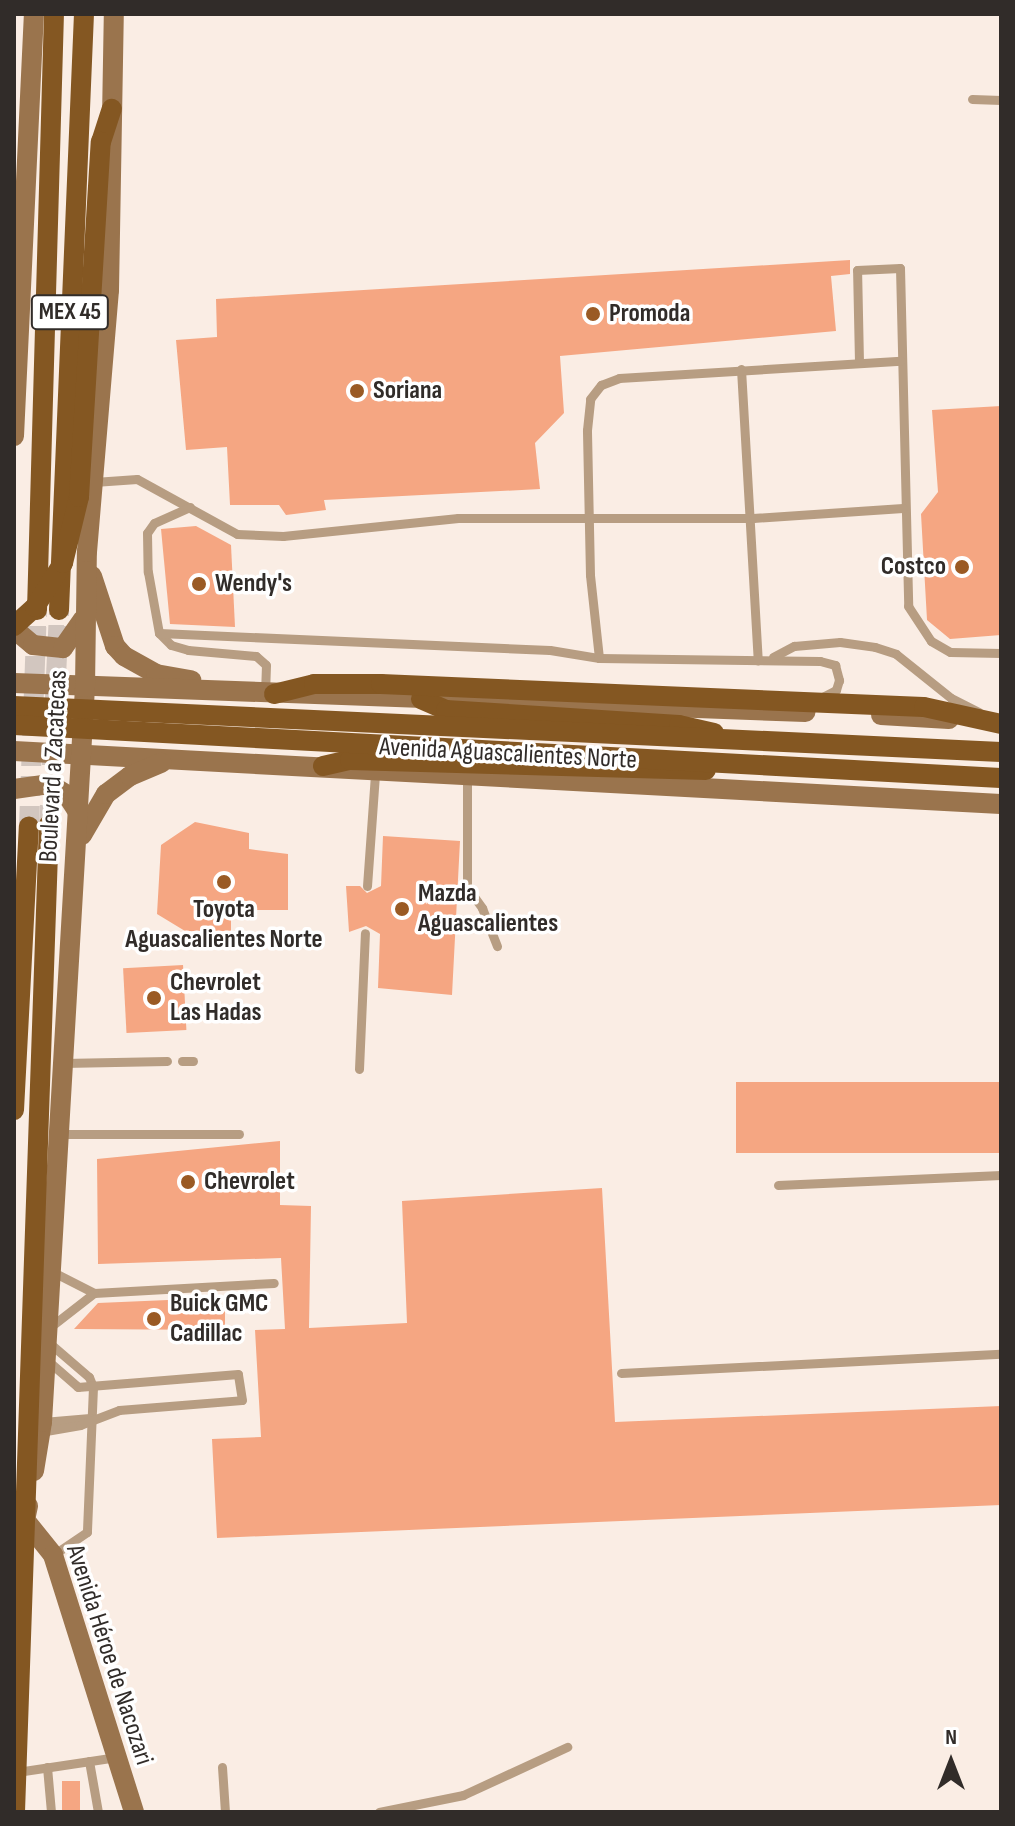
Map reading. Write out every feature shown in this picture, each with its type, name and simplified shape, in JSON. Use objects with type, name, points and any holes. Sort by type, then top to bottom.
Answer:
[{"type":"main road","name":"MEX 45","points":[[14,436],[34,14]]},
{"type":"main road","name":"MEX 45","points":[[37,611],[54,14]]},
{"type":"main road","name":"MEX 45","points":[[59,610],[84,14]]},
{"type":"main road","name":"Boulevard a Zacatecas","points":[[25,1520],[41,1427],[47,1343],[85,687],[87,552],[109,290],[114,14]]},
{"type":"main road","points":[[86,612],[63,648],[33,645],[14,628],[35,607],[63,563],[79,497],[101,142],[112,109]]},
{"type":"main road","points":[[87,552],[109,631],[124,656],[145,670],[221,691]]},
{"type":"main road","name":"Avenida Aguascalientes Norte","points":[[14,683],[792,711],[1001,722]]},
{"type":"main road","points":[[269,694],[314,684],[381,684],[924,707],[1001,722]]},
{"type":"main road","points":[[148,758],[121,745],[113,723],[128,695],[150,689]]},
{"type":"main road","points":[[421,699],[446,710],[679,725],[738,738]]},
{"type":"main road","name":"Avenida Aguascalientes Norte","points":[[14,706],[1001,752]]},
{"type":"main road","name":"Avenida Aguascalientes Norte","points":[[14,725],[583,758],[737,760],[1001,778]]},
{"type":"main road","name":"Avenida Aguascalientes Norte","points":[[14,751],[323,766],[375,774],[1001,804]]},
{"type":"main road","points":[[75,863],[89,819],[106,794],[143,769],[181,760]]},
{"type":"main road","points":[[323,766],[350,760],[702,771],[737,760]]},
{"type":"main road","points":[[14,789],[49,784],[67,795],[78,812]]},
{"type":"main road","name":"Boulevard a Zacatecas","points":[[14,1110],[39,826],[25,1520],[15,1812]]},
{"type":"main road","name":"Avenida Héroe de Nacozari","points":[[25,1520],[53,1555],[134,1812]]},
{"type":"lane","points":[[972,99],[1001,100]]},
{"type":"lane","points":[[859,362],[857,270],[900,268],[903,508],[908,606],[931,641],[950,652],[1001,653]]},
{"type":"lane","points":[[599,658],[588,519],[588,415],[590,399],[601,385],[619,378],[900,361]]},
{"type":"lane","points":[[741,369],[753,518],[758,661]]},
{"type":"lane","points":[[94,482],[137,479],[237,534],[267,535],[458,518],[753,518],[903,508]]},
{"type":"lane","points":[[190,507],[154,523],[147,533],[148,572],[159,633],[171,645],[188,650],[256,656],[266,665],[269,694]]},
{"type":"lane","points":[[159,633],[550,650],[599,658],[770,659],[835,665],[836,690],[792,711]]},
{"type":"lane","points":[[770,659],[794,646],[840,642],[875,647],[896,654],[951,698],[1001,722]]},
{"type":"lane","points":[[367,886],[375,774]]},
{"type":"lane","points":[[467,778],[467,887],[482,908],[497,946]]},
{"type":"lane","points":[[359,1069],[365,933]]},
{"type":"lane","points":[[63,1063],[167,1061]]},
{"type":"lane","points":[[182,1061],[193,1061]]},
{"type":"lane","points":[[59,1134],[239,1134]]},
{"type":"lane","points":[[778,1185],[1001,1175]]},
{"type":"lane","points":[[51,1271],[94,1293],[274,1283]]},
{"type":"lane","points":[[47,1343],[94,1293]]},
{"type":"lane","points":[[41,1427],[119,1410],[242,1400],[238,1374],[78,1387],[47,1343]]},
{"type":"lane","points":[[47,1343],[89,1377],[93,1387],[90,1418],[92,1499],[87,1532],[53,1555]]},
{"type":"lane","points":[[621,1373],[1001,1354]]},
{"type":"lane","points":[[379,1812],[463,1795],[567,1747]]},
{"type":"lane","points":[[16,1772],[117,1757]]},
{"type":"lane","points":[[89,1761],[98,1812]]},
{"type":"lane","points":[[47,1767],[51,1812]]},
{"type":"lane","points":[[222,1767],[225,1812]]},
{"type":"building","name":"Soriana","points":[[850,260],[850,274],[831,276],[836,331],[560,356],[564,413],[535,443],[540,489],[324,500],[326,510],[286,515],[279,505],[230,505],[227,447],[186,450],[176,340],[217,337],[216,299]]},
{"type":"building","name":"Costco","points":[[1001,406],[1001,635],[950,639],[927,620],[921,514],[938,492],[932,410]]},
{"type":"building","name":"Wendy's","points":[[196,526],[231,545],[235,627],[170,624],[161,529]]},
{"type":"building","name":"Toyota Aguascalientes Norte","points":[[195,822],[249,833],[249,849],[288,854],[288,910],[231,910],[231,931],[185,931],[157,914],[161,845]]},
{"type":"building","name":"Mazda Aguascalientes","points":[[383,836],[460,841],[452,995],[378,988],[380,934],[366,926],[349,932],[346,886],[360,886],[367,893],[381,886]]},
{"type":"building","name":"Chevrolet Las Hadas","points":[[183,965],[186,1030],[126,1033],[123,968]]},
{"type":"building","points":[[736,1082],[1001,1082],[1001,1153],[736,1153]]},
{"type":"building","points":[[280,1141],[280,1205],[311,1206],[309,1328],[407,1323],[402,1201],[602,1188],[615,1422],[1001,1406],[1001,1505],[217,1538],[212,1439],[261,1437],[255,1330],[285,1329],[281,1258],[98,1264],[97,1159]]},
{"type":"building","name":"Buick GMC Cadillac","points":[[168,1300],[179,1309],[225,1306],[225,1330],[74,1329],[98,1303]]},
{"type":"building","points":[[62,1781],[80,1781],[80,1812],[62,1812]]},
{"type":"tunnel","points":[[49,825],[59,610]]},
{"type":"tunnel","points":[[29,826],[37,611]]},
{"type":"place","name":"Promoda","points":[[593,314]]},
{"type":"place","name":"Soriana","points":[[357,391]]},
{"type":"place","name":"Costco","points":[[962,567]]},
{"type":"place","name":"Wendy's","points":[[199,584]]},
{"type":"place","name":"Toyota Aguascalientes Norte","points":[[224,882]]},
{"type":"place","name":"Mazda Aguascalientes","points":[[402,909]]},
{"type":"place","name":"Chevrolet Las Hadas","points":[[154,998]]},
{"type":"place","name":"Chevrolet","points":[[188,1182]]},
{"type":"place","name":"Buick GMC Cadillac","points":[[154,1319]]}]
